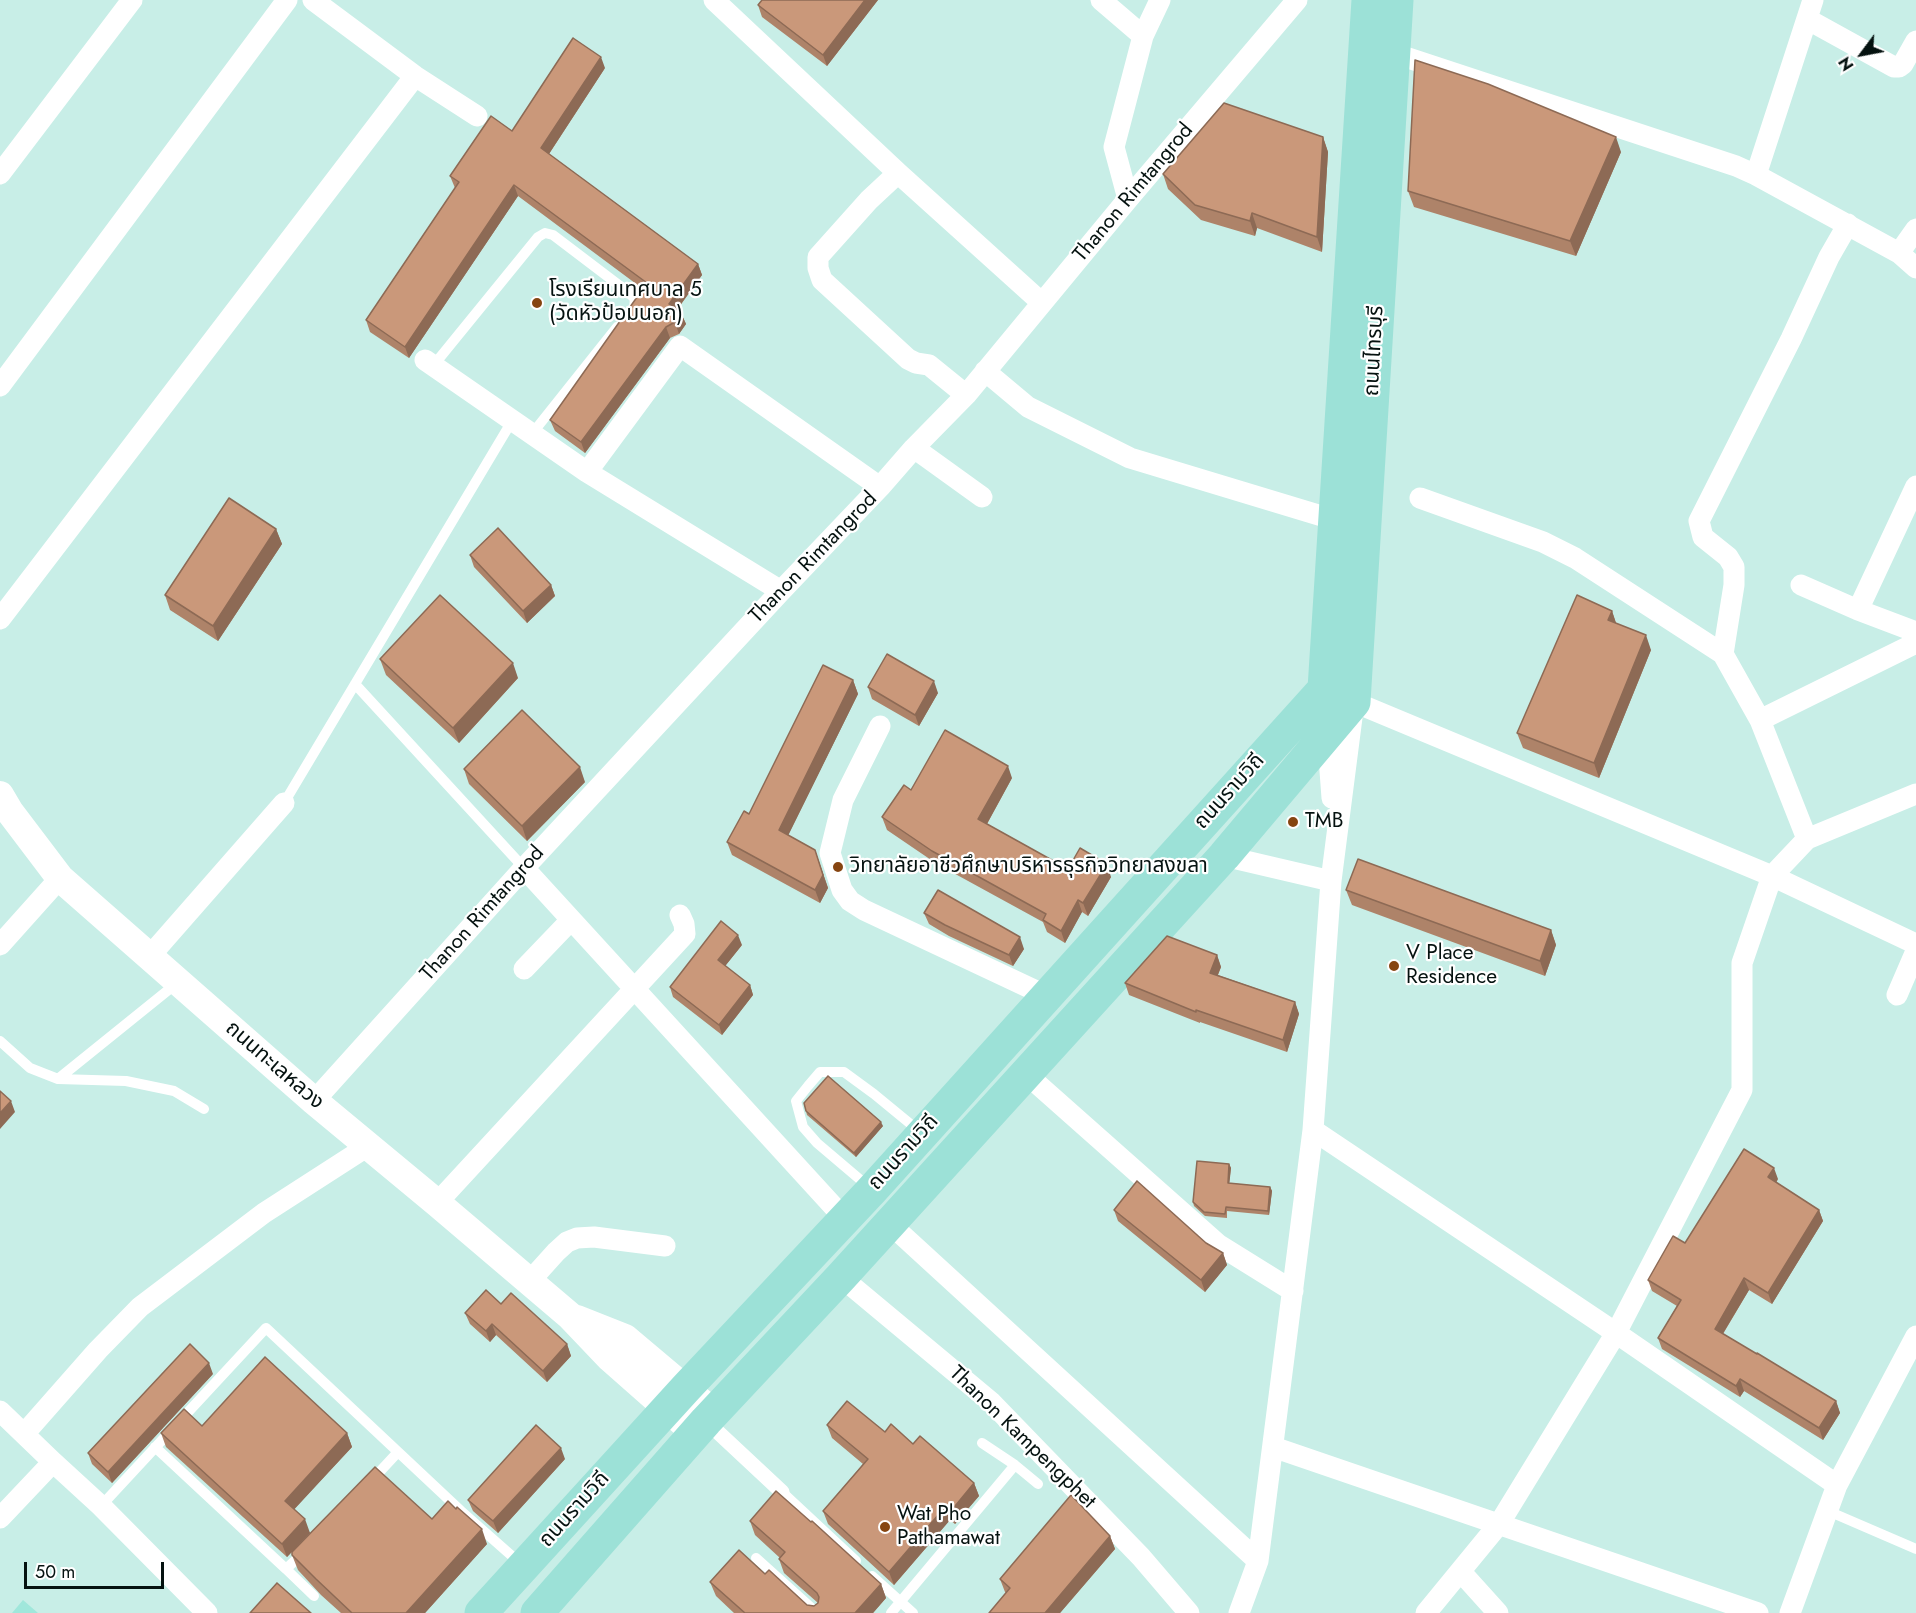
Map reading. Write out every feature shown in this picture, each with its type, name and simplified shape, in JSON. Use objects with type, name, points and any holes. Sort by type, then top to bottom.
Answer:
[{"type":"main road","name":"ถนนไทรบุรี","points":[[1324,689],[1368,0]]},
{"type":"main road","name":"ถนนไทรบุรี","points":[[1354,702],[1397,0]]},
{"type":"main road","points":[[1324,689],[1354,702]]},
{"type":"main road","name":"ถนนรามวิถี","points":[[481,1613],[676,1399],[872,1190],[1324,689]]},
{"type":"main road","name":"ถนนรามวิถี","points":[[537,1613],[705,1422],[841,1277],[1224,856],[1354,702]]},
{"type":"main road","name":"ถนนทะเลหลวง","points":[[0,795],[10,812],[60,878],[314,1101],[570,1316],[610,1358],[676,1399],[705,1422]]},
{"type":"street","points":[[0,174],[132,0]]},
{"type":"street","points":[[0,386],[287,0]]},
{"type":"street","points":[[313,0],[415,76],[477,116]]},
{"type":"street","points":[[714,0],[898,173],[1042,303]]},
{"type":"street","points":[[1101,0],[1143,36]]},
{"type":"street","points":[[1128,199],[1114,147],[1143,36],[1160,0]]},
{"type":"street","name":"Thanon Rimtangrod","points":[[314,1101],[524,868],[781,591],[880,488],[914,448],[966,395],[1297,0]]},
{"type":"street","points":[[1756,175],[1810,9],[1894,67],[1903,64],[1916,41]]},
{"type":"street","points":[[1393,53],[1736,166],[1848,224],[1899,253],[1916,268]]},
{"type":"street","points":[[0,619],[415,76]]},
{"type":"street","points":[[898,173],[869,200],[818,257],[818,268],[822,280],[908,359],[929,365],[966,395]]},
{"type":"street","points":[[1723,654],[1734,585],[1734,567],[1728,557],[1703,537],[1699,521],[1791,339],[1829,256],[1848,224]]},
{"type":"street","points":[[1899,253],[1916,229]]},
{"type":"street","points":[[587,472],[680,346],[880,488]]},
{"type":"street","points":[[429,363],[587,472],[781,591]]},
{"type":"street","points":[[985,371],[1028,407],[1130,458],[1335,520]]},
{"type":"street","points":[[914,448],[982,497]]},
{"type":"street","points":[[1858,610],[1916,486]]},
{"type":"street","points":[[1420,498],[1543,542],[1575,558],[1723,654],[1760,720],[1807,839]]},
{"type":"street","points":[[1801,585],[1916,632]]},
{"type":"street","points":[[1760,720],[1916,643]]},
{"type":"street","points":[[1324,689],[1335,840]]},
{"type":"street","points":[[1239,1613],[1258,1561],[1293,1291],[1313,1130],[1335,840],[1354,702],[1772,876],[1916,944]]},
{"type":"street","points":[[880,726],[843,800],[830,853],[842,890],[850,901],[864,910],[1047,996]]},
{"type":"street","points":[[1426,1613],[1499,1524],[1616,1333],[1742,1090],[1742,963],[1772,876],[1807,839],[1916,794]]},
{"type":"street","points":[[149,957],[284,803]]},
{"type":"street","points":[[1224,856],[1331,881]]},
{"type":"street","points":[[524,868],[844,1218]]},
{"type":"street","points":[[0,945],[60,878]]},
{"type":"street","points":[[437,1203],[685,934],[680,915]]},
{"type":"street","points":[[524,969],[571,920]]},
{"type":"street","points":[[1897,994],[1916,951]]},
{"type":"street","points":[[1025,1073],[1219,1245],[1293,1291]]},
{"type":"street","points":[[1313,1130],[1616,1333],[1837,1485]]},
{"type":"street","points":[[24,1434],[98,1350],[140,1307],[264,1213],[368,1146]]},
{"type":"street","points":[[889,1223],[1258,1561]]},
{"type":"street","points":[[529,1282],[567,1242],[577,1238],[594,1237],[665,1246]]},
{"type":"street","name":"Thanon Kampengphet","points":[[841,1277],[991,1402],[1141,1557],[1189,1613]]},
{"type":"street","points":[[1790,1613],[1837,1485],[1916,1336]]},
{"type":"street","points":[[0,1411],[100,1506],[207,1613]]},
{"type":"street","points":[[705,1422],[782,1492]]},
{"type":"street","points":[[1273,1447],[1758,1613]]},
{"type":"street","points":[[0,1518],[53,1462]]},
{"type":"street","points":[[1461,1572],[1498,1613]]},
{"type":"lane","points":[[429,363],[538,237],[545,233],[553,235],[635,298],[634,307],[531,435]]},
{"type":"lane","points":[[284,803],[512,421]]},
{"type":"lane","points":[[355,684],[524,868]]},
{"type":"lane","points":[[58,1079],[177,982]]},
{"type":"lane","points":[[0,1041],[30,1068],[58,1079],[126,1081],[174,1091],[204,1109]]},
{"type":"lane","points":[[872,1190],[817,1143],[803,1127],[796,1101],[820,1072],[844,1072],[922,1133]]},
{"type":"lane","points":[[100,1506],[266,1328],[398,1452],[465,1507],[524,1566]]},
{"type":"lane","points":[[981,1443],[1015,1465],[1038,1484]]},
{"type":"lane","points":[[155,1447],[314,1596]]},
{"type":"lane","points":[[366,1487],[398,1452]]},
{"type":"lane","points":[[891,1613],[1015,1465]]},
{"type":"lane","points":[[782,1492],[913,1613]]},
{"type":"lane","points":[[1828,1511],[1916,1549]]},
{"type":"lane","points":[[286,1569],[309,1547]]},
{"type":"lane","points":[[756,1558],[817,1613]]},
{"type":"green space","points":[[23,1600],[38,1613],[12,1613]]},
{"type":"building","points":[[762,0],[865,0],[823,55],[758,5]]},
{"type":"building","points":[[573,38],[601,57],[541,148],[698,264],[669,304],[681,313],[675,322],[666,327],[581,442],[550,420],[647,283],[514,185],[405,347],[366,320],[459,182],[450,176],[491,116],[512,131]]},
{"type":"building","points":[[1415,60],[1488,84],[1616,137],[1570,241],[1408,191]]},
{"type":"building","points":[[1224,103],[1323,137],[1317,237],[1252,213],[1250,221],[1195,205],[1163,174]]},
{"type":"building","points":[[229,498],[276,529],[213,626],[165,595]]},
{"type":"building","points":[[498,528],[551,585],[523,611],[470,555]]},
{"type":"building","points":[[440,595],[513,663],[453,728],[380,659]]},
{"type":"building","points":[[1577,595],[1612,611],[1608,620],[1646,635],[1594,763],[1517,733]]},
{"type":"building","points":[[887,654],[934,681],[915,715],[868,687]]},
{"type":"building","points":[[823,665],[853,680],[779,830],[815,850],[823,875],[815,890],[727,842],[744,811],[749,814]]},
{"type":"building","points":[[522,710],[580,767],[522,826],[464,769]]},
{"type":"building","points":[[945,730],[1008,766],[978,819],[1068,869],[1080,848],[1107,864],[1083,903],[1078,900],[1061,931],[1043,920],[1046,914],[932,851],[882,817],[904,785],[911,790]]},
{"type":"building","points":[[1358,859],[1551,930],[1540,961],[1346,890]]},
{"type":"building","points":[[938,890],[1020,937],[1009,955],[924,913]]},
{"type":"building","points":[[721,921],[738,935],[718,960],[750,985],[719,1025],[670,987]]},
{"type":"building","points":[[1167,936],[1217,955],[1210,973],[1295,1002],[1283,1040],[1196,1010],[1196,1012],[1125,983]]},
{"type":"building","points":[[828,1076],[881,1122],[854,1153],[806,1111],[804,1103]]},
{"type":"building","points":[[0,1091],[11,1101],[0,1113]]},
{"type":"building","points":[[1744,1149],[1774,1168],[1768,1177],[1819,1210],[1768,1293],[1744,1278],[1715,1329],[1836,1401],[1819,1428],[1740,1379],[1736,1386],[1658,1338],[1681,1300],[1648,1280],[1673,1236],[1685,1243]]},
{"type":"building","points":[[1197,1161],[1229,1164],[1228,1183],[1270,1187],[1268,1211],[1226,1207],[1225,1214],[1204,1212],[1193,1202]]},
{"type":"building","points":[[1137,1181],[1206,1243],[1223,1253],[1201,1280],[1114,1210]]},
{"type":"building","points":[[486,1290],[501,1304],[511,1293],[567,1344],[543,1371],[492,1324],[486,1331],[465,1313]]},
{"type":"building","points":[[190,1344],[209,1363],[108,1472],[88,1453]]},
{"type":"building","points":[[265,1357],[347,1433],[285,1501],[305,1519],[282,1544],[161,1433],[184,1409],[202,1426]]},
{"type":"building","points":[[847,1401],[885,1432],[891,1424],[913,1444],[920,1436],[974,1483],[951,1511],[945,1507],[889,1572],[823,1511],[868,1459],[827,1425]]},
{"type":"building","points":[[536,1425],[561,1448],[493,1521],[468,1500]]},
{"type":"building","points":[[375,1467],[432,1519],[448,1501],[482,1529],[406,1613],[352,1613],[292,1555],[292,1552]]},
{"type":"building","points":[[776,1491],[881,1584],[855,1613],[745,1613],[710,1582],[739,1550],[765,1574],[769,1570],[807,1605],[814,1606],[818,1603],[817,1593],[779,1559],[785,1552],[750,1521]]},
{"type":"building","points":[[1071,1495],[1110,1536],[1045,1613],[989,1613],[1010,1588],[1000,1579]]},
{"type":"building","points":[[277,1583],[311,1613],[250,1613]]},
{"type":"place","name":"โรงเรียนเทศบาล 5 (วัดหัวป้อมนอก)","points":[[537,303]]},
{"type":"place","name":"TMB","points":[[1293,822]]},
{"type":"place","name":"วิทยาลัยอาชีวศึกษาบริหารธุรกิจวิทยาสงขลา","points":[[838,867]]},
{"type":"place","name":"V Place Residence","points":[[1394,966]]},
{"type":"place","name":"Wat Pho Pathamawat","points":[[885,1527]]}]
